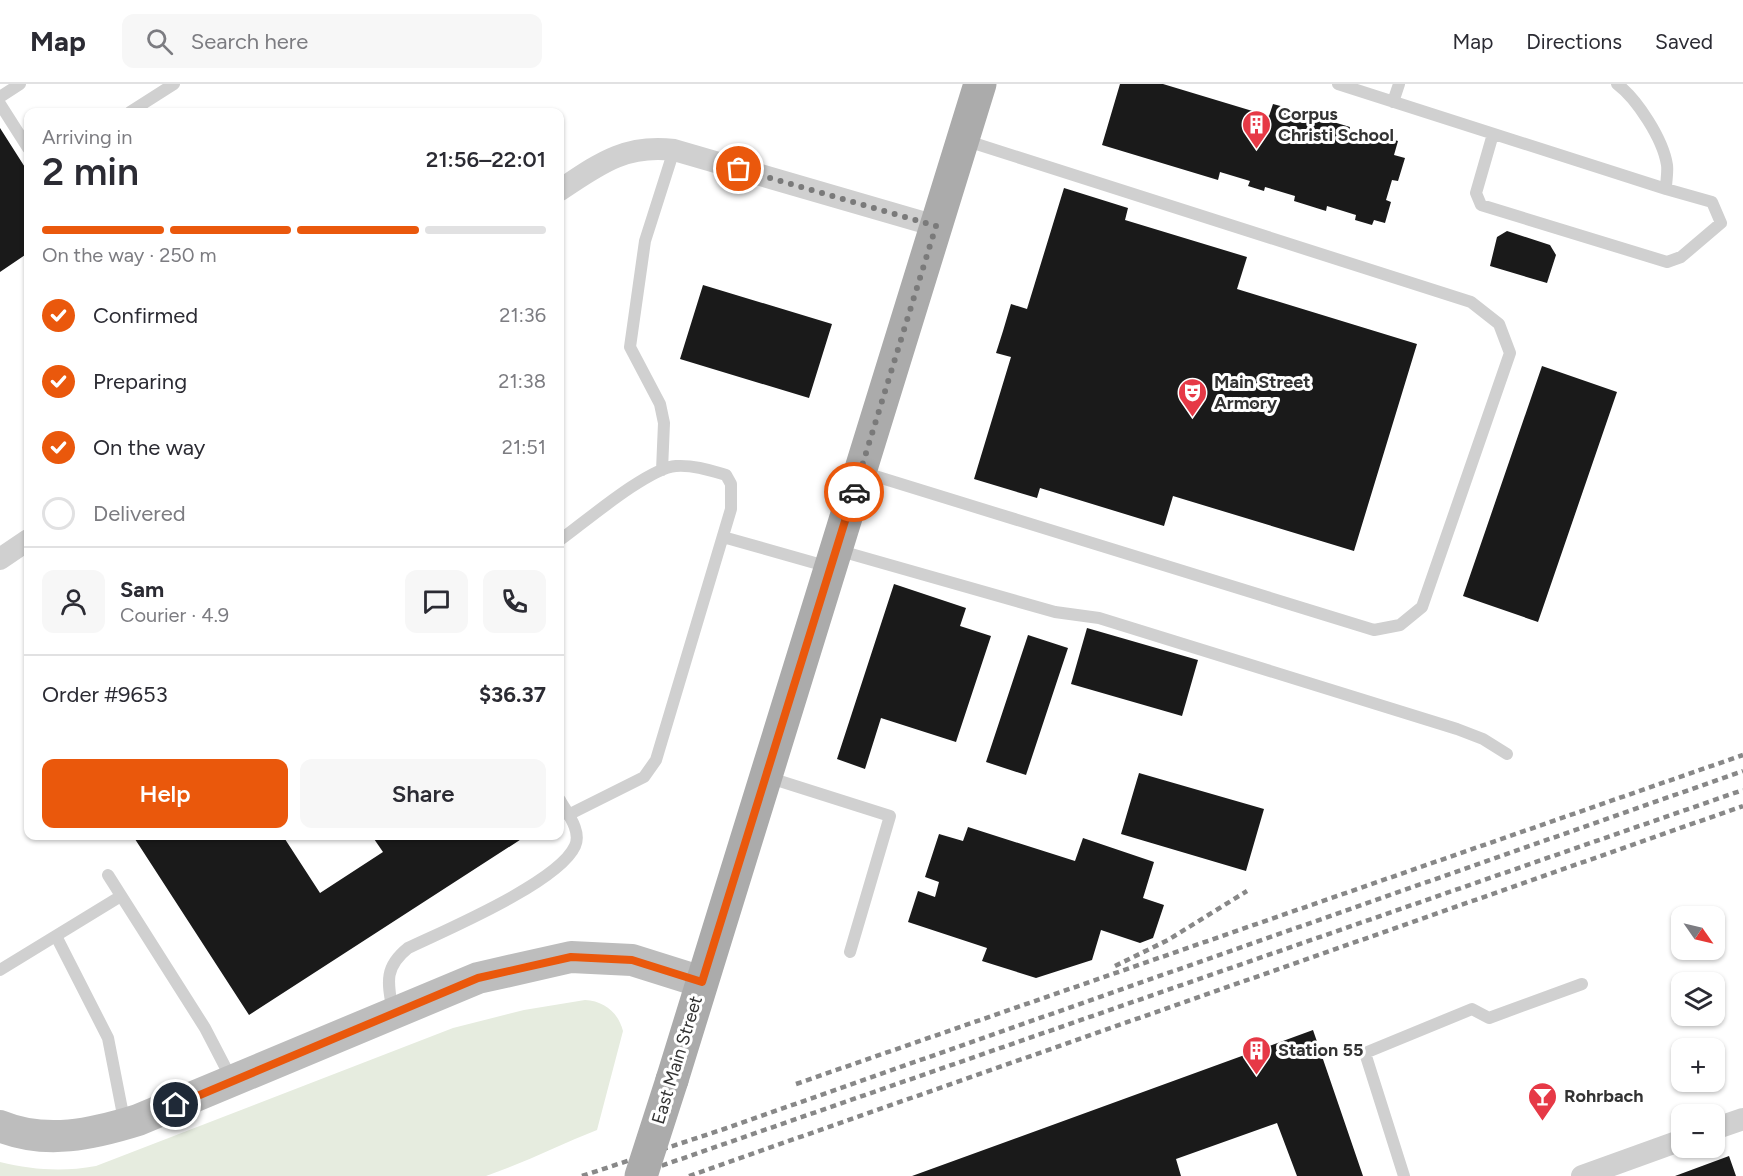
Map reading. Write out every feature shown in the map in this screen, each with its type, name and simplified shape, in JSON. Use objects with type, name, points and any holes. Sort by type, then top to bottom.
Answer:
[{"type":"main road","name":"East Main Street","points":[[641,1176],[980,84]]},
{"type":"main road","points":[[2,1127],[65,1137],[124,1125],[478,978],[571,957],[632,960],[702,982]]},
{"type":"street","points":[[564,188],[619,154],[665,149],[936,226]]},
{"type":"street","points":[[0,559],[24,543]]},
{"type":"street","points":[[1725,1126],[1742,1122]]},
{"type":"street","points":[[1582,1176],[1671,1144]]},
{"type":"lane","points":[[0,97],[20,84]]},
{"type":"lane","points":[[136,108],[174,84]]},
{"type":"lane","points":[[1338,84],[1712,202],[1721,223],[1681,256],[1667,262],[1481,205],[1476,194],[1493,134]]},
{"type":"lane","points":[[1393,102],[1399,84]]},
{"type":"lane","points":[[1617,84],[1633,97],[1659,141],[1667,165],[1666,189]]},
{"type":"lane","points":[[0,104],[24,142]]},
{"type":"lane","points":[[860,471],[1374,630],[1400,625],[1422,607],[1510,353],[1499,324],[1471,302],[963,140]]},
{"type":"lane","points":[[662,470],[664,423],[660,404],[630,347],[645,241],[665,149]]},
{"type":"lane","points":[[564,537],[655,472],[674,466],[698,466],[726,475],[731,484],[731,509],[656,760],[644,777],[568,815]]},
{"type":"lane","points":[[723,537],[833,559],[1055,612],[1099,618],[1457,729],[1483,739],[1507,754]]},
{"type":"lane","points":[[765,777],[890,816],[850,952]]},
{"type":"lane","points":[[393,1013],[387,979],[400,954],[492,907],[564,861],[575,846],[577,834],[564,808]]},
{"type":"lane","points":[[108,875],[205,1028],[232,1081]]},
{"type":"lane","points":[[0,970],[121,896]]},
{"type":"lane","points":[[56,936],[108,1038],[124,1125]]},
{"type":"lane","points":[[1404,1176],[1365,1053],[1472,1009],[1489,1018],[1582,984]]},
{"type":"shaded area","points":[[585,1000],[604,1005],[614,1013],[623,1031],[597,1130],[486,1176],[0,1176],[0,1162],[48,1169],[96,1166],[453,1028],[524,1010]]},
{"type":"building","name":"Corpus Christi School","points":[[1120,84],[1163,84],[1269,116],[1273,104],[1288,108],[1286,113],[1319,122],[1320,118],[1350,127],[1349,131],[1379,140],[1381,136],[1398,141],[1394,155],[1405,158],[1398,181],[1392,180],[1386,200],[1391,202],[1385,223],[1374,220],[1372,225],[1355,220],[1356,215],[1327,206],[1326,211],[1294,201],[1295,196],[1265,187],[1264,191],[1248,186],[1250,181],[1220,172],[1218,180],[1102,145]]},
{"type":"building","points":[[0,128],[24,166],[24,256],[0,272]]},
{"type":"building","name":"Main Street Armory","points":[[1064,188],[1128,208],[1125,220],[1247,257],[1237,289],[1417,344],[1354,551],[1173,496],[1164,526],[1040,488],[1037,498],[974,479],[1011,357],[996,353],[1011,304],[1027,309]]},
{"type":"building","points":[[1507,231],[1550,245],[1556,255],[1547,283],[1490,266],[1497,237]]},
{"type":"building","points":[[703,285],[832,324],[809,398],[680,359]]},
{"type":"building","points":[[1542,366],[1617,392],[1538,622],[1463,596]]},
{"type":"building","points":[[894,584],[966,608],[960,626],[991,636],[956,742],[881,718],[865,769],[837,759]]},
{"type":"building","points":[[1087,628],[1198,660],[1182,716],[1071,684]]},
{"type":"building","points":[[1028,635],[1068,648],[1026,775],[986,762]]},
{"type":"building","points":[[1139,773],[1264,809],[1246,871],[1121,834]]},
{"type":"building","points":[[968,827],[1075,861],[1083,838],[1154,862],[1143,898],[1164,905],[1153,938],[1140,943],[1101,930],[1092,960],[1036,978],[982,961],[987,948],[908,922],[918,891],[935,897],[939,882],[925,877],[939,834],[963,841]]},
{"type":"building","points":[[136,840],[286,840],[320,893],[383,852],[375,840],[520,840],[249,1015]]},
{"type":"building","name":"Station 55","points":[[1313,1030],[1363,1176],[1297,1176],[1277,1123],[1176,1159],[1181,1176],[912,1176]]},
{"type":"building","points":[[1729,1156],[1736,1176],[1675,1176],[1725,1158]]},
{"type":"railway","points":[[796,1084],[1743,755]]},
{"type":"railway","points":[[582,1176],[724,1129],[1743,771]]},
{"type":"railway","points":[[632,1176],[1743,790]]},
{"type":"railway","points":[[689,1176],[1743,806]]},
{"type":"railway","points":[[1115,966],[1168,940],[1247,891]]},
{"type":"way so far","points":[[739,169],[936,226],[854,492]]},
{"type":"place","name":"Corpus Christi School","points":[[1257,150]]},
{"type":"place","name":"Main Street Armory","points":[[1193,418]]},
{"type":"place","name":"Station 55","points":[[1257,1076]]},
{"type":"place","name":"Rohrbach","points":[[1543,1122]]},
{"type":"route","points":[[176,1105],[478,978],[571,957],[632,960],[702,982],[854,492]]}]
